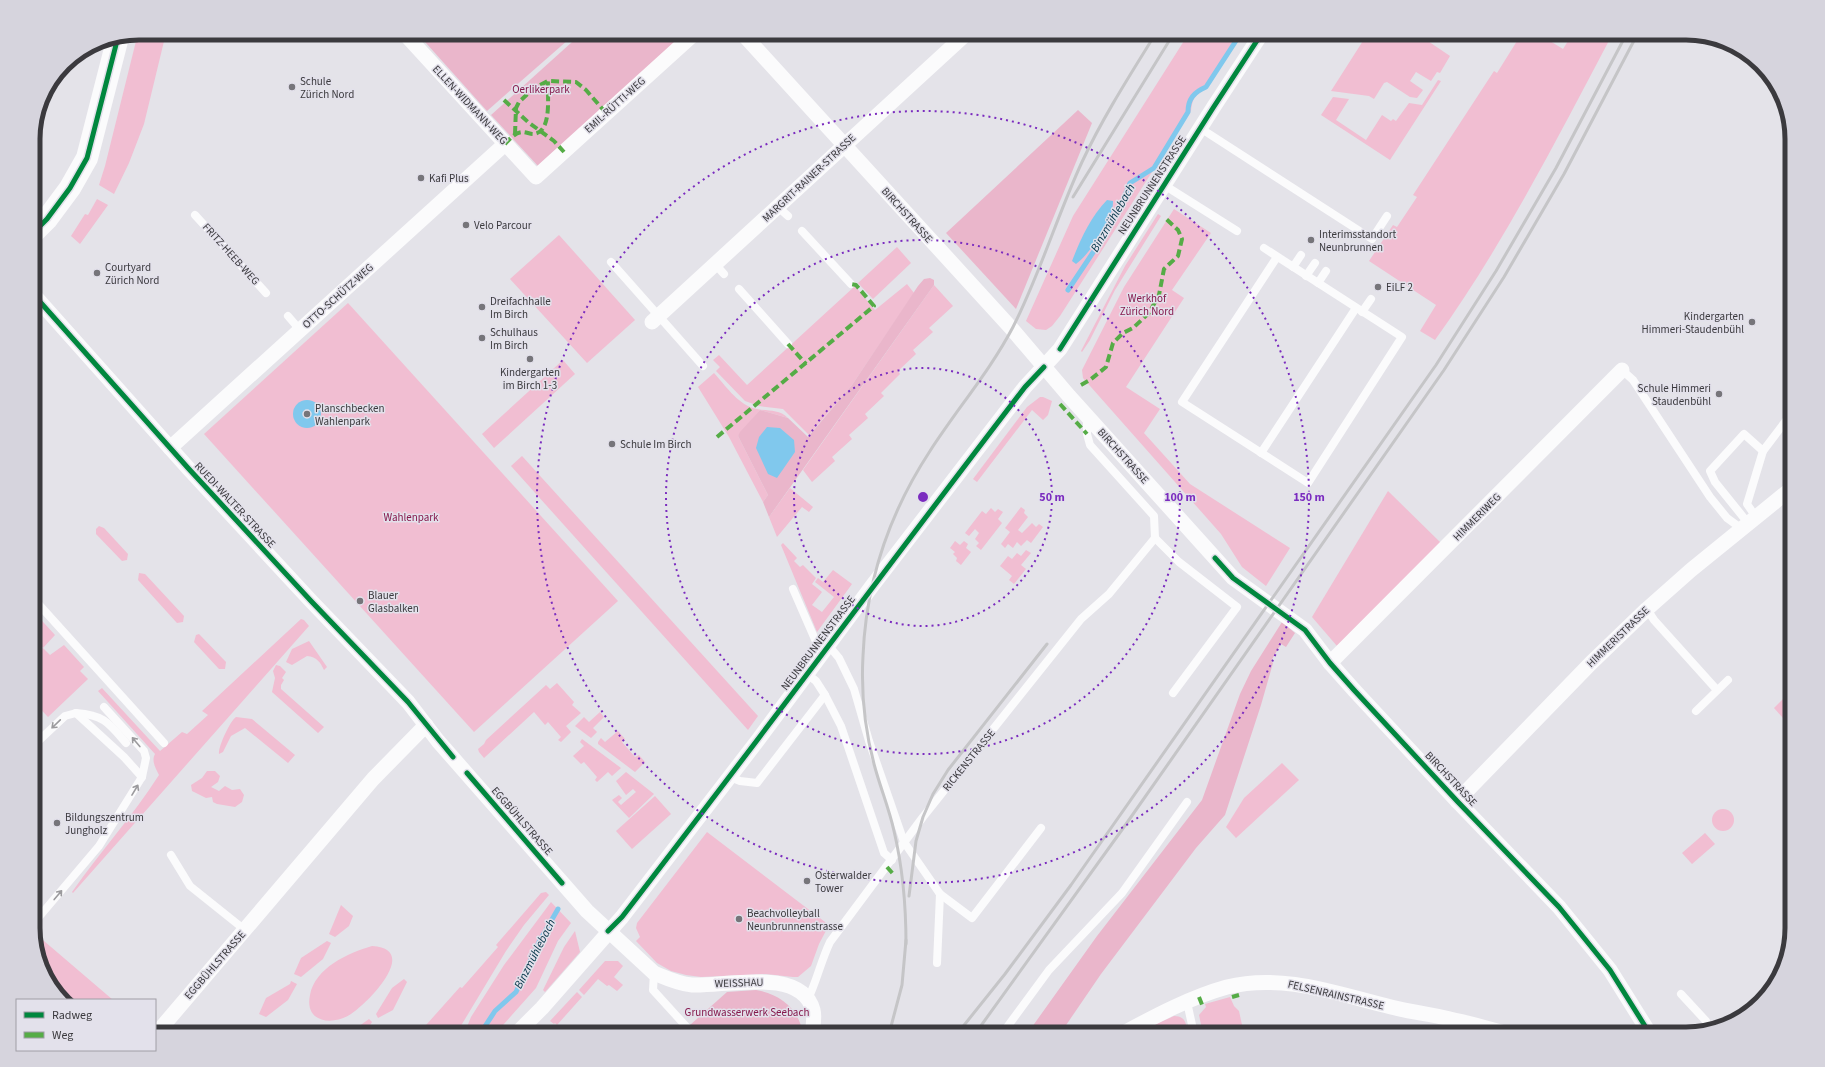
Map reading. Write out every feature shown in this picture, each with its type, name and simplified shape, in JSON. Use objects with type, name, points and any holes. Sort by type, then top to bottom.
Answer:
[{"type":"main road","points":[[40,226],[70,188],[87,158],[117,43]]},
{"type":"street","name":"ELLEN-WIDMANN-WEG","points":[[410,40],[536,177]]},
{"type":"street","name":"EMIL-RÜTTI-WEG","points":[[536,177],[687,40]]},
{"type":"street","name":"BIRCHSTRASSE","points":[[748,40],[1233,578],[1304,630],[1330,663],[1457,801],[1560,906],[1610,970],[1646,1027]]},
{"type":"street","name":"MARGRIT-RAINER-STRASSE","points":[[655,319],[720,269],[783,211],[844,146],[959,40]]},
{"type":"street","name":"NEUNBRUNNENSTRASSE","points":[[523,1027],[542,1008],[608,931],[622,917],[807,674],[823,645],[872,586],[1025,387],[1060,349],[1257,40]]},
{"type":"street","name":"OTTO-SCHÜTZ-WEG","points":[[170,448],[505,144]]},
{"type":"street","name":"RUEDI-WALTER-STRASSE","points":[[40,302],[170,448],[311,601],[408,702],[426,725]]},
{"type":"street","name":"HIMMERIWEG","points":[[1330,663],[1622,370]]},
{"type":"street","name":"HIMMERISTRASSE","points":[[1457,801],[1591,663],[1647,609],[1691,570],[1785,494]]},
{"type":"street","name":"EGGBÜHLSTRASSE","points":[[162,1027],[373,779],[426,725],[438,741],[582,905],[608,931]]},
{"type":"street","name":"WEISSHAU","points":[[608,931],[654,973],[678,982],[693,985],[765,981],[786,985],[808,999]]},
{"type":"street","name":"FELSENRAINSTRASSE","points":[[1136,1027],[1187,1002],[1227,987],[1258,983],[1285,982],[1308,986],[1481,1027]]},
{"type":"street","points":[[808,999],[813,1010],[812,1027]]},
{"type":"lane","points":[[1200,128],[1372,238],[1387,216]]},
{"type":"lane","points":[[1164,185],[1238,231]]},
{"type":"lane","name":"FRITZ-HEEB-WEG","points":[[195,215],[266,293]]},
{"type":"lane","points":[[802,231],[851,284]]},
{"type":"lane","points":[[1264,248],[1277,256],[1306,276],[1402,337],[1308,483],[1182,402],[1277,256]]},
{"type":"lane","points":[[1293,267],[1301,254]]},
{"type":"lane","points":[[612,262],[655,319],[704,366]]},
{"type":"lane","points":[[1306,276],[1314,263]]},
{"type":"lane","points":[[1318,283],[1326,271]]},
{"type":"lane","points":[[739,289],[788,344]]},
{"type":"lane","points":[[1262,453],[1359,310],[1371,299]]},
{"type":"lane","points":[[288,316],[300,330]]},
{"type":"lane","points":[[1622,370],[1633,380],[1710,497],[1727,518],[1749,523]]},
{"type":"lane","points":[[1087,416],[1087,434],[1090,445],[1154,516],[1155,538],[1179,562],[1237,607],[1173,693]]},
{"type":"lane","points":[[1749,523],[1747,504],[1763,451],[1785,422]]},
{"type":"lane","points":[[1749,523],[1715,482],[1710,471],[1744,434],[1763,451]]},
{"type":"lane","name":"RICKENSTRASSE","points":[[808,999],[817,980],[822,958],[830,942],[904,842],[1081,619],[1109,594],[1155,538]]},
{"type":"lane","points":[[793,589],[823,645],[839,658],[854,689],[870,742],[904,842],[940,894],[972,918],[1041,828]]},
{"type":"lane","points":[[40,606],[164,743]]},
{"type":"lane","points":[[1647,609],[1654,620],[1717,690]]},
{"type":"lane","points":[[807,674],[816,681],[841,726],[884,853],[892,860]]},
{"type":"lane","points":[[1696,711],[1728,680]]},
{"type":"lane","points":[[730,777],[740,781],[758,783],[825,695]]},
{"type":"lane","points":[[40,916],[99,846],[142,777],[146,758],[144,751],[104,707]]},
{"type":"lane","points":[[76,713],[124,756],[142,777]]},
{"type":"lane","points":[[40,739],[65,716],[76,713],[91,714],[100,717],[109,724],[126,743]]},
{"type":"lane","points":[[1007,1027],[1049,970],[1122,893],[1187,802]]},
{"type":"lane","points":[[171,855],[190,886],[245,930]]},
{"type":"lane","points":[[937,963],[940,894]]},
{"type":"lane","points":[[654,973],[653,990],[687,1027]]},
{"type":"lane","points":[[1681,994],[1706,1021]]},
{"type":"lane","points":[[1187,1002],[1192,1027]]},
{"type":"green space","points":[[136,40],[164,40],[144,124],[129,163],[114,194],[99,185]]},
{"type":"green space","points":[[423,40],[568,40],[487,111]]},
{"type":"green space","name":"Oerlikerpark","points":[[574,40],[678,40],[538,166],[491,115]]},
{"type":"green space","points":[[1185,40],[1239,40],[1206,88],[1195,97],[1191,111],[1060,316],[1052,326],[1046,330],[1036,329],[1026,321],[1073,216]]},
{"type":"green space","points":[[1364,40],[1426,40],[1450,56],[1440,73],[1437,72],[1431,81],[1416,72],[1410,81],[1423,90],[1417,98],[1410,97],[1387,82],[1384,83],[1374,99],[1369,96],[1331,91]]},
{"type":"green space","points":[[1516,40],[1548,40],[1563,49],[1568,41],[1567,40],[1609,40],[1551,151],[1507,228],[1460,304],[1435,340],[1420,331],[1436,305],[1369,261],[1393,225],[1397,227],[1417,197],[1413,195],[1494,71],[1497,73],[1517,41]]},
{"type":"green space","points":[[1438,80],[1441,81],[1390,160],[1321,115],[1333,97],[1349,99],[1336,120],[1366,140],[1382,115],[1391,121],[1393,119],[1396,121],[1409,103],[1422,105]]},
{"type":"green space","points":[[1078,110],[1092,123],[1016,309],[946,233]]},
{"type":"green space","points":[[97,199],[108,205],[80,244],[71,236],[85,214],[88,215]]},
{"type":"green space","name":"Werkhof Zürich Nord","points":[[1174,209],[1211,233],[1172,290],[1184,298],[1126,387],[1160,409],[1144,433],[1190,484],[1290,548],[1266,586],[1242,567],[1221,534],[1083,378],[1082,370],[1124,287]]},
{"type":"green space","points":[[1158,214],[1161,216],[1115,290],[1090,340],[1082,352],[1081,351],[1125,266]]},
{"type":"green space","points":[[559,235],[635,320],[587,363],[510,279]]},
{"type":"green space","points":[[897,247],[911,263],[873,299],[858,283]]},
{"type":"green space","points":[[930,278],[934,280],[934,285],[769,517],[763,502],[768,495],[738,436],[740,432],[760,410],[788,418],[808,437],[852,385],[918,286],[924,279]]},
{"type":"green space","points":[[907,284],[914,293],[852,385],[809,435],[783,409],[759,406],[745,401],[716,371],[720,367],[713,360],[719,355],[747,385],[855,286],[875,310]]},
{"type":"green space","points":[[934,285],[953,306],[929,328],[933,332],[913,350],[916,354],[898,371],[900,374],[881,393],[884,396],[865,414],[868,418],[849,435],[852,439],[832,457],[835,461],[812,482],[803,470]]},
{"type":"green space","name":"Wahlenpark","points":[[348,303],[618,601],[474,732],[204,434]]},
{"type":"green space","points":[[563,360],[575,374],[494,448],[482,434]]},
{"type":"green space","points":[[714,373],[732,393],[747,406],[780,413],[788,418],[760,410],[738,436],[768,495],[763,502],[729,437],[698,387]]},
{"type":"green space","points":[[1040,397],[1052,401],[1048,415],[1043,420],[1032,410],[977,482],[973,479],[1027,407]]},
{"type":"green space","points":[[522,456],[758,716],[748,730],[511,466]]},
{"type":"green space","points":[[790,488],[813,507],[809,512],[802,507],[777,537],[769,517]]},
{"type":"green space","points":[[1388,491],[1441,543],[1337,646],[1312,617]]},
{"type":"green space","points":[[1021,507],[1025,510],[1024,513],[1028,517],[1018,530],[1022,533],[1032,523],[1036,527],[1039,524],[1043,527],[1031,543],[1027,540],[1021,546],[1017,542],[1013,548],[1008,544],[1005,548],[1001,544],[1010,532],[1005,528]]},
{"type":"green space","points":[[991,508],[995,512],[998,509],[1003,512],[998,519],[1002,523],[981,550],[976,546],[979,543],[975,539],[979,533],[975,529],[969,536],[965,533],[982,511],[986,514]]},
{"type":"green space","points":[[99,526],[104,528],[128,554],[127,560],[122,561],[96,534],[96,529]]},
{"type":"green space","points":[[955,541],[960,545],[964,541],[968,544],[966,548],[971,552],[961,565],[956,561],[957,558],[953,554],[955,552],[950,548]]},
{"type":"green space","points":[[783,543],[797,558],[794,561],[800,567],[803,565],[816,578],[812,584],[822,592],[812,605],[822,612],[834,597],[815,582],[818,578],[823,582],[833,570],[852,584],[817,632],[781,545]]},
{"type":"green space","points":[[1026,550],[1031,553],[1021,565],[1026,569],[1014,584],[1009,580],[1012,576],[1000,566],[1008,556],[1012,559],[1017,553],[1021,556]]},
{"type":"green space","points":[[139,573],[145,574],[184,616],[183,622],[177,623],[138,580]]},
{"type":"green space","points":[[40,619],[55,635],[43,648],[40,645]]},
{"type":"green space","points":[[301,619],[304,620],[309,626],[73,893],[72,892],[159,775],[155,768],[155,754],[98,691],[102,688],[160,751],[182,732],[187,734],[208,715],[202,711]]},
{"type":"green space","points":[[1282,622],[1295,633],[1286,647],[1281,644],[1271,661],[1273,663],[1261,705],[1225,815],[1196,848],[1101,974],[1065,1027],[1032,1027],[1097,936],[1202,800],[1240,694],[1251,671]]},
{"type":"green space","points":[[199,634],[226,662],[225,669],[219,669],[194,642],[196,635]]},
{"type":"green space","points":[[309,641],[327,667],[324,670],[318,660],[313,657],[307,656],[292,665],[286,662],[292,649]]},
{"type":"green space","points":[[64,645],[84,667],[80,671],[88,679],[48,717],[40,708],[40,648],[43,648],[50,655]]},
{"type":"green space","points":[[276,665],[280,666],[286,672],[282,678],[284,680],[281,685],[281,689],[324,727],[318,733],[272,692],[275,678],[273,671]]},
{"type":"green space","points":[[557,683],[574,702],[572,705],[581,713],[566,726],[571,732],[561,742],[558,740],[561,737],[548,722],[545,725],[534,712],[484,758],[478,749],[486,740],[546,685],[550,689]]},
{"type":"green space","points":[[1785,697],[1785,720],[1774,708]]},
{"type":"green space","points":[[600,712],[604,717],[593,728],[597,732],[591,738],[575,726],[584,717],[589,722]]},
{"type":"green space","points":[[236,717],[252,719],[295,755],[288,763],[245,728],[231,736],[223,752],[219,754],[220,746],[225,734]]},
{"type":"green space","points":[[618,731],[625,739],[622,742],[635,757],[639,755],[645,762],[635,772],[598,744],[601,738],[605,742]]},
{"type":"green space","points":[[582,739],[621,768],[612,776],[608,772],[597,782],[595,780],[597,777],[584,762],[581,764],[573,756],[584,746],[580,742]]},
{"type":"green space","points":[[1282,763],[1299,780],[1236,838],[1226,827],[1244,798]]},
{"type":"green space","points":[[207,771],[215,771],[220,776],[218,782],[211,787],[219,791],[225,786],[232,790],[240,789],[244,795],[242,802],[235,807],[217,804],[213,802],[212,797],[206,798],[192,791],[191,785],[202,778]]},
{"type":"green space","points":[[626,772],[654,794],[629,818],[612,800],[619,795],[622,798],[618,802],[621,805],[636,792],[633,789],[626,795],[616,781]]},
{"type":"green space","points":[[655,796],[671,814],[632,849],[616,831]]},
{"type":"green space","points":[[1723,809],[1731,812],[1734,820],[1731,828],[1723,831],[1715,828],[1712,820],[1715,812]]},
{"type":"green space","points":[[707,832],[829,925],[819,944],[811,966],[798,977],[766,974],[701,977],[686,975],[671,971],[657,963],[636,941],[640,937],[636,928],[637,923]]},
{"type":"green space","points":[[1705,833],[1715,844],[1692,864],[1682,853]]},
{"type":"green space","points":[[546,892],[549,895],[524,925],[506,951],[460,1027],[424,1027],[460,987],[462,988],[498,947],[496,945],[541,893]]},
{"type":"green space","points":[[551,902],[571,923],[558,941],[536,988],[501,1027],[467,1027],[471,1017],[504,965]]},
{"type":"green space","points":[[341,905],[353,916],[349,926],[335,937],[329,934]]},
{"type":"green space","points":[[575,931],[580,952],[545,992],[543,990],[564,947]]},
{"type":"green space","points":[[40,938],[112,999],[70,999],[53,978],[45,960]]},
{"type":"green space","points":[[327,941],[331,943],[323,959],[301,977],[294,974],[301,958]]},
{"type":"green space","points":[[372,946],[386,949],[392,956],[391,966],[386,977],[378,988],[359,1008],[344,1018],[329,1021],[322,1020],[316,1016],[311,1011],[309,1004],[313,985],[318,977],[325,969],[343,957]]},
{"type":"green space","points":[[605,961],[618,961],[623,966],[614,977],[623,985],[617,991],[598,979],[584,995],[579,990]]},
{"type":"green space","points":[[404,979],[407,982],[393,1010],[378,1018],[376,1014],[392,988]]},
{"type":"green space","points":[[291,981],[297,984],[288,1000],[266,1017],[259,1014],[266,998],[290,984]]},
{"type":"green space","name":"Grundwasserwerk Seebach","points":[[756,990],[773,995],[793,1010],[801,1027],[692,1027],[690,1025],[727,992]]},
{"type":"green space","points":[[577,992],[582,997],[557,1025],[550,1021]]},
{"type":"green space","points":[[1230,997],[1234,1006],[1239,1011],[1242,1027],[1202,1027],[1199,1015],[1206,1007],[1205,1004]]},
{"type":"green space","points":[[1174,1016],[1178,1016],[1185,1021],[1187,1027],[1155,1027],[1154,1025]]},
{"type":"green space","points":[[369,1019],[372,1022],[369,1027],[358,1027]]},
{"type":"water","points":[[1107,200],[1113,201],[1110,217],[1100,236],[1082,259],[1076,264],[1072,261],[1083,236],[1091,221]]},
{"type":"water","name":"Planschbecken Wahlenpark","points":[[307,400],[317,404],[321,414],[317,424],[307,428],[297,424],[293,414],[297,404]]},
{"type":"water","points":[[767,427],[780,428],[794,440],[795,452],[777,478],[768,474],[756,448],[759,437]]},
{"type":"waterway","name":"Binzmühlebach","points":[[1068,290],[1104,236],[1119,210],[1130,183],[1154,168],[1188,112],[1188,107],[1192,96],[1206,87],[1236,40]]},
{"type":"waterway","name":"Binzmühlebach","points":[[485,1027],[495,1011],[516,992],[539,942],[558,909]]},
{"type":"railway","points":[[906,944],[905,901],[900,859],[892,822],[876,773],[864,711],[863,656],[865,628],[875,575],[892,523],[903,498],[940,435],[984,374],[1013,327],[1032,286],[1064,203],[1090,145],[1152,40]]},
{"type":"railway","points":[[1073,197],[1170,40]]},
{"type":"railway","points":[[963,1027],[1005,974],[1071,885],[1436,365],[1496,271],[1556,168],[1623,40]]},
{"type":"railway","points":[[980,1027],[1124,827],[1444,370],[1504,277],[1564,174],[1634,40]]},
{"type":"railway","points":[[909,896],[916,841],[923,817],[933,794],[948,770],[1047,644]]},
{"type":"railway","points":[[891,1027],[902,985],[906,940]]},
{"type":"marked path","points":[[515,134],[516,108],[519,102],[534,88],[548,81],[576,82],[586,90],[606,113]]},
{"type":"marked path","points":[[505,144],[518,133],[523,132],[533,134],[539,132],[544,127],[548,112],[548,81]]},
{"type":"marked path","points":[[504,100],[528,122],[554,141],[564,152]]},
{"type":"marked path","points":[[1081,385],[1090,380],[1106,367],[1113,343],[1123,333],[1133,328],[1149,313],[1159,295],[1164,269],[1178,256],[1182,239],[1178,230],[1165,218]]},
{"type":"marked path","points":[[717,437],[874,306],[856,285],[851,284]]},
{"type":"marked path","points":[[788,344],[806,364]]},
{"type":"marked path","points":[[1060,404],[1087,434]]},
{"type":"marked path","points":[[887,867],[894,875]]},
{"type":"marked path","points":[[1232,997],[1239,995]]},
{"type":"marked path","points":[[1199,997],[1203,1007]]},
{"type":"cycle path","points":[[1060,349],[1257,40]]},
{"type":"cycle path","points":[[40,226],[70,188],[87,158],[117,43]]},
{"type":"cycle path","points":[[40,302],[188,468],[311,601],[408,702],[453,757]]},
{"type":"cycle path","points":[[608,931],[622,917],[673,851],[1025,387],[1044,367]]},
{"type":"cycle path","points":[[1215,558],[1233,578],[1305,630],[1330,663],[1354,690],[1457,801],[1559,907],[1610,970],[1646,1027]]},
{"type":"cycle path","points":[[467,773],[562,883]]},
{"type":"place","name":"Schule Zürich Nord","points":[[292,87]]},
{"type":"place","name":"Kafi Plus","points":[[421,178]]},
{"type":"place","name":"Velo Parcour","points":[[466,225]]},
{"type":"place","name":"Interimsstandort Neunbrunnen","points":[[1311,240]]},
{"type":"place","name":"Courtyard Zürich Nord","points":[[97,273]]},
{"type":"place","name":"EiLF 2","points":[[1378,287]]},
{"type":"place","name":"Dreifachhalle Im Birch","points":[[482,307]]},
{"type":"place","name":"Kindergarten Himmeri-Staudenbühl","points":[[1752,322]]},
{"type":"place","name":"Schulhaus Im Birch","points":[[482,338]]},
{"type":"place","name":"Kindergarten im Birch 1-3","points":[[530,359]]},
{"type":"place","name":"Schule Himmeri Staudenbühl","points":[[1719,394]]},
{"type":"place","name":"Planschbecken Wahlenpark","points":[[307,414]]},
{"type":"place","name":"Schule Im Birch","points":[[612,444]]},
{"type":"place","name":"Blauer Glasbalken","points":[[360,601]]},
{"type":"place","name":"Bildungszentrum Jungholz","points":[[57,823]]},
{"type":"place","name":"Osterwalder Tower","points":[[807,881]]},
{"type":"place","name":"Beachvolleyball Neunbrunnenstrasse","points":[[739,919]]}]
